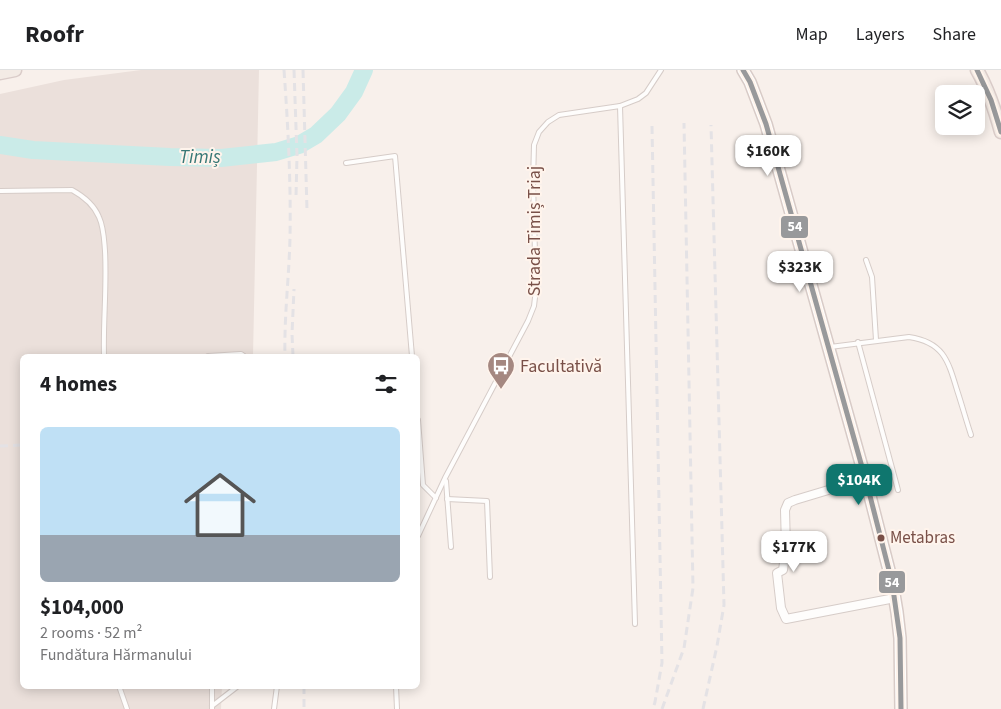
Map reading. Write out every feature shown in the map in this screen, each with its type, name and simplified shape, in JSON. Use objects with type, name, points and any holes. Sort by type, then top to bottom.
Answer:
[{"type":"main road","points":[[0,73],[15,70]]},
{"type":"main road","points":[[743,70],[750,82],[766,124],[866,479],[892,582],[900,638],[901,709]]},
{"type":"main road","points":[[978,70],[996,113],[1001,132]]},
{"type":"street","points":[[866,479],[788,503],[785,510],[786,548],[783,570],[777,573],[781,608],[786,619],[895,598]]},
{"type":"lane","name":"Strada Timiș Triaj","points":[[420,532],[445,478],[528,321],[534,306],[536,289],[533,182],[534,145],[539,132],[548,122],[559,115],[620,106],[638,99],[646,93],[661,70]]},
{"type":"lane","points":[[620,106],[635,624]]},
{"type":"lane","points":[[346,163],[395,156],[412,354]]},
{"type":"lane","points":[[0,191],[72,190],[81,195],[98,215],[104,230],[106,269],[104,354]]},
{"type":"lane","points":[[866,260],[872,277],[876,340]]},
{"type":"lane","points":[[828,347],[909,337],[921,338],[933,344],[950,365],[970,435]]},
{"type":"lane","points":[[858,342],[898,490]]},
{"type":"lane","points":[[420,446],[423,485],[436,498]]},
{"type":"lane","points":[[445,478],[451,547]]},
{"type":"lane","points":[[447,499],[487,501],[490,577]]},
{"type":"lane","points":[[120,689],[127,709]]},
{"type":"lane","points":[[212,689],[212,708]]},
{"type":"lane","points":[[212,708],[234,689]]},
{"type":"lane","points":[[274,709],[277,689]]},
{"type":"lane","points":[[396,689],[397,709]]},
{"type":"shaded area","points":[[141,70],[259,70],[253,354],[20,354],[20,689],[222,689],[221,709],[0,709],[0,94],[64,80]]},
{"type":"waterway","name":"Timiș","points":[[0,145],[33,150],[170,157],[221,158],[276,152],[299,145],[316,135],[338,114],[354,92],[364,70]]},
{"type":"railway","points":[[284,70],[289,154],[290,217],[285,354]]},
{"type":"railway","points":[[294,70],[297,156],[296,196]]},
{"type":"railway","points":[[303,70],[307,210]]},
{"type":"railway","points":[[662,709],[684,648],[693,588],[684,123]]},
{"type":"railway","points":[[703,709],[724,605],[711,125]]},
{"type":"railway","points":[[652,126],[662,663],[653,709]]},
{"type":"railway","points":[[293,354],[294,289]]},
{"type":"railway","points":[[0,446],[20,445]]},
{"type":"railway","points":[[304,689],[304,709]]},
{"type":"transit line","name":"54","points":[[743,70],[750,82],[766,124],[869,492],[892,582],[900,638],[901,709]]},
{"type":"transit line","name":"54","points":[[977,70],[991,100],[1001,132]]},
{"type":"place","name":"Facultativă","points":[[501,390]]},
{"type":"place","name":"Metabras","points":[[881,538]]}]
